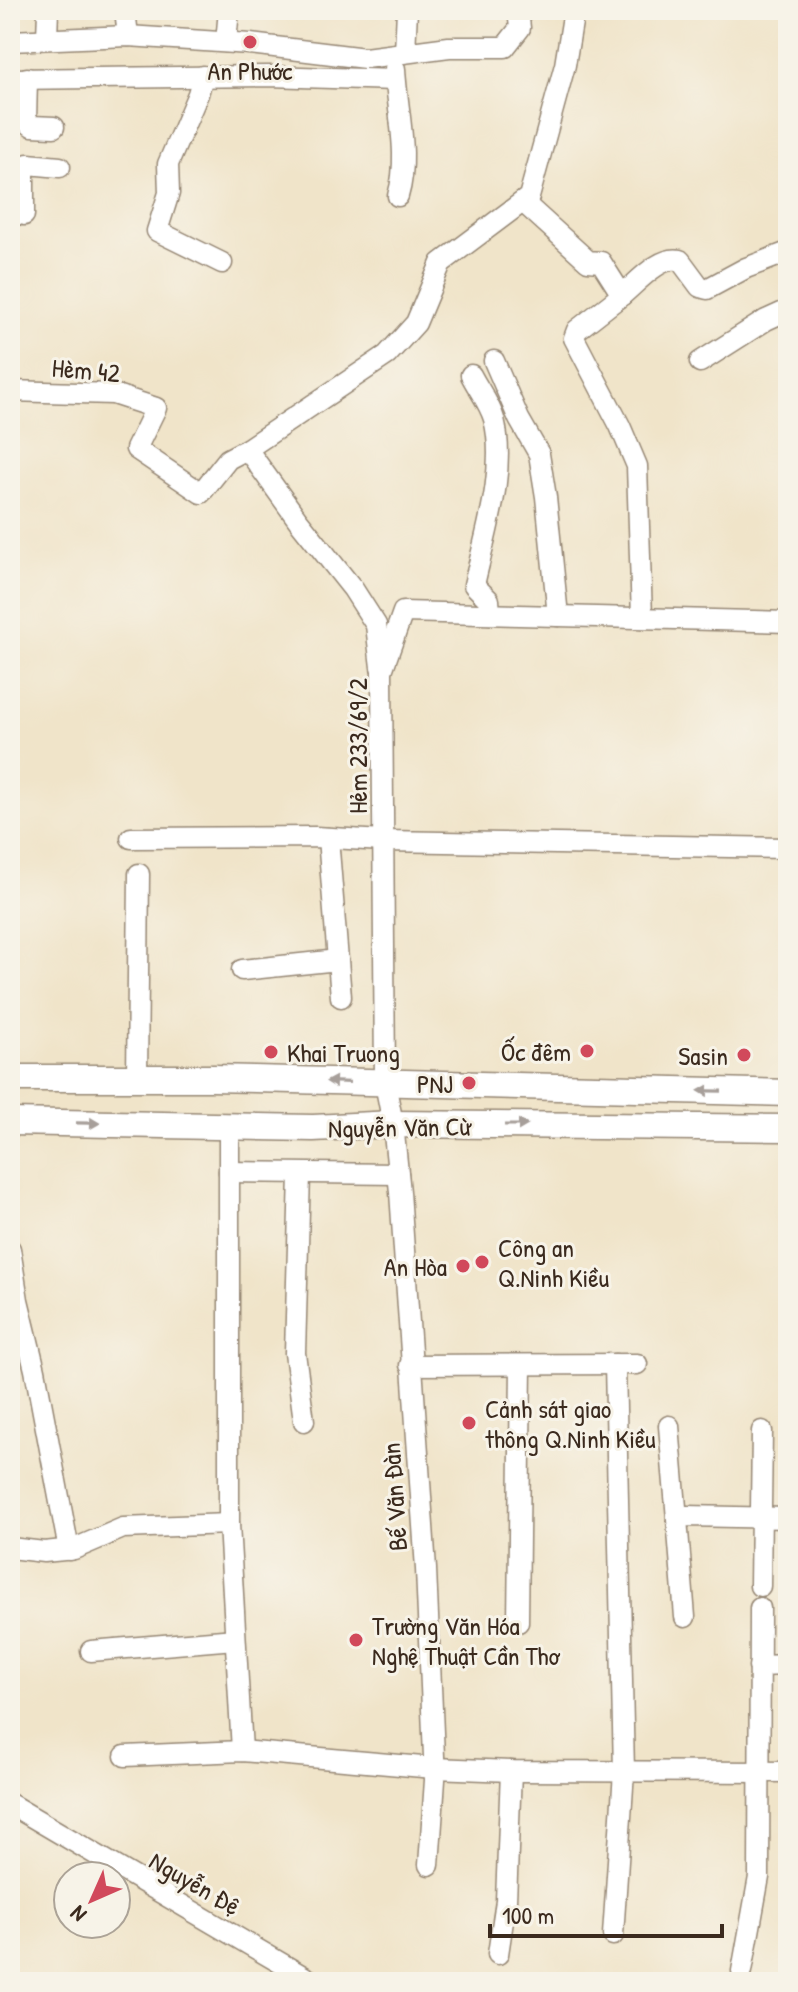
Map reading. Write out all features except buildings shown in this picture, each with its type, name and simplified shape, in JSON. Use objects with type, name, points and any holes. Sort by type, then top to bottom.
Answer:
[{"type":"main road","name":"Nguyễn Văn Cừ","points":[[10,1078],[137,1078],[788,1093]]},
{"type":"main road","name":"Nguyễn Văn Cừ","points":[[10,1122],[313,1128],[393,1124],[788,1128]]},
{"type":"street","points":[[47,38],[48,10]]},
{"type":"street","points":[[125,10],[128,36]]},
{"type":"street","points":[[222,263],[157,231],[169,193],[168,164],[206,76],[229,10]]},
{"type":"street","points":[[398,196],[404,164],[395,80],[407,10]]},
{"type":"street","points":[[10,41],[128,36],[219,41],[365,58],[449,47],[505,47],[520,28],[518,10]]},
{"type":"street","points":[[382,671],[376,625],[353,589],[247,449],[387,355],[416,323],[441,263],[529,197],[565,65],[574,10]]},
{"type":"street","points":[[54,127],[32,126],[26,121],[19,78],[206,76],[395,80]]},
{"type":"street","points":[[24,215],[17,173],[28,164],[60,167]]},
{"type":"street","points":[[523,202],[588,261],[601,262],[622,295]]},
{"type":"street","points":[[642,618],[637,466],[620,426],[574,338],[577,330],[671,258],[680,260],[700,287],[707,289],[746,268],[788,252]]},
{"type":"street","points":[[700,362],[766,320],[788,310]]},
{"type":"street","points":[[494,361],[519,419],[539,454],[558,616]]},
{"type":"street","points":[[471,375],[494,417],[499,453],[491,511],[474,585],[489,600],[490,614]]},
{"type":"street","name":"Hèm 42","points":[[10,391],[113,394],[156,408],[136,449],[201,493],[228,459],[247,449]]},
{"type":"street","name":"Hẻm 233/69/2","points":[[393,1124],[385,1083],[382,671],[403,612],[788,622]]},
{"type":"street","points":[[131,838],[328,838],[788,848]]},
{"type":"street","points":[[328,838],[341,997]]},
{"type":"street","points":[[137,1078],[139,874]]},
{"type":"street","points":[[242,970],[338,960]]},
{"type":"street","name":"Bế Văn Đàn","points":[[393,1124],[426,1569],[434,1768],[429,1865]]},
{"type":"street","points":[[229,1127],[229,1524],[242,1751]]},
{"type":"street","points":[[229,1172],[398,1174]]},
{"type":"street","points":[[300,1174],[295,1353],[304,1421]]},
{"type":"street","points":[[10,1249],[69,1550]]},
{"type":"street","points":[[613,1935],[624,1772],[615,1364]]},
{"type":"street","points":[[410,1365],[637,1364]]},
{"type":"street","points":[[518,1622],[521,1365]]},
{"type":"street","points":[[669,1426],[685,1617]]},
{"type":"street","points":[[760,1586],[762,1431]]},
{"type":"street","points":[[677,1519],[686,1516],[788,1518]]},
{"type":"street","points":[[10,1548],[44,1552],[69,1550],[123,1528],[229,1524]]},
{"type":"street","points":[[742,1971],[759,1877],[760,1608]]},
{"type":"street","points":[[91,1651],[235,1639]]},
{"type":"street","points":[[759,1666],[788,1665]]},
{"type":"street","points":[[125,1756],[242,1751],[434,1768],[511,1771],[788,1772]]},
{"type":"street","points":[[498,1954],[506,1901],[511,1771]]},
{"type":"street","name":"Nguyễn Đệ","points":[[10,1804],[313,1982]]},
{"type":"place","name":"An Phước","points":[[250,42]]},
{"type":"place","name":"Ốc đêm","points":[[587,1051]]},
{"type":"place","name":"Khai Truong","points":[[271,1052]]},
{"type":"place","name":"Sasin","points":[[744,1055]]},
{"type":"place","name":"PNJ","points":[[469,1083]]},
{"type":"place","name":"Công an Q.Ninh Kiều","points":[[482,1262]]},
{"type":"place","name":"An Hòa","points":[[463,1266]]},
{"type":"place","name":"Cảnh sát giao thông Q.Ninh Kiều","points":[[469,1423]]},
{"type":"place","name":"Trường Văn Hóa Nghệ Thuật Cần Thơ","points":[[356,1640]]}]
